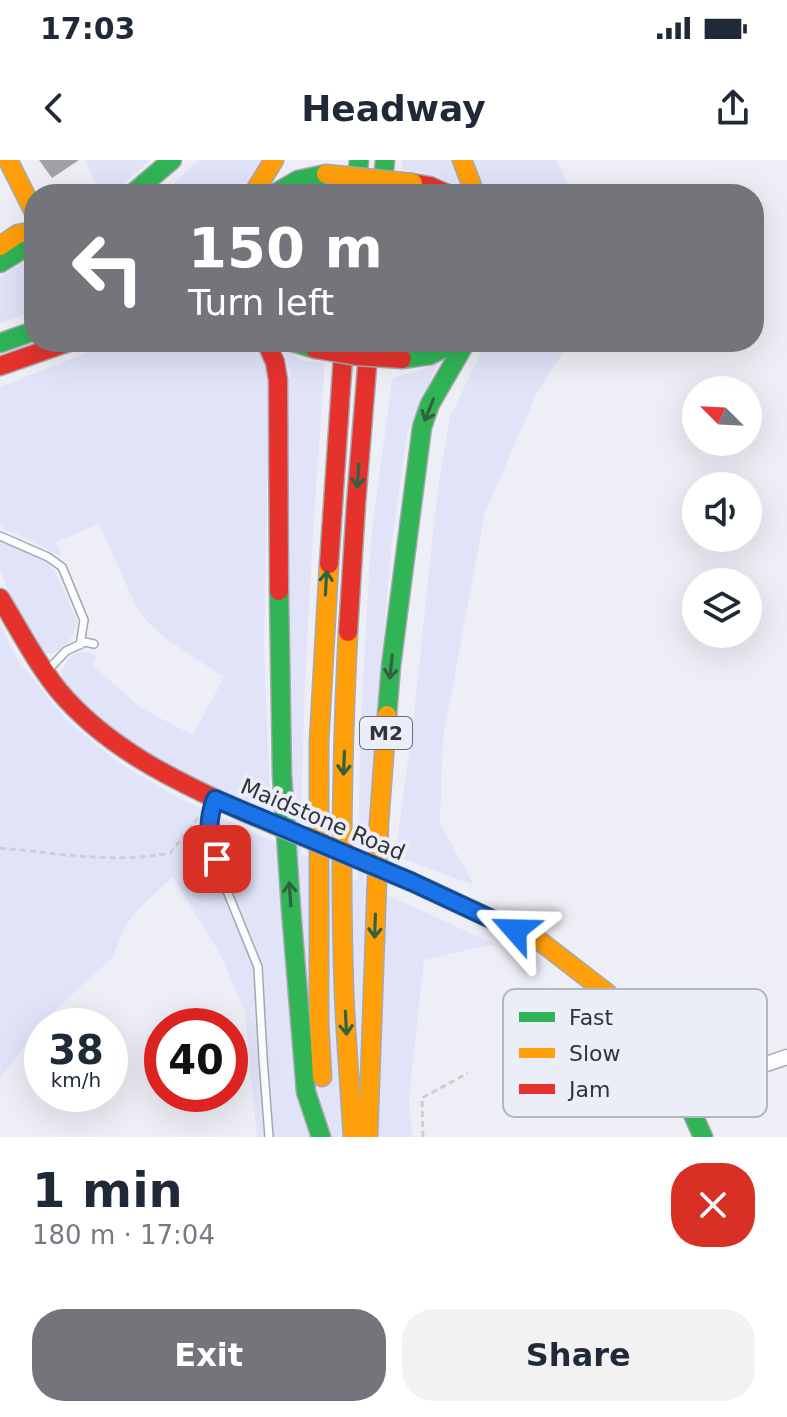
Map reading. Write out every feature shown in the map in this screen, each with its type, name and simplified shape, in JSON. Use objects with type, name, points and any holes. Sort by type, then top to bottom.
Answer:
[{"type":"main road","points":[[8,160],[24,192]]},
{"type":"main road","points":[[144,184],[172,160]]},
{"type":"main road","points":[[259,184],[274,160]]},
{"type":"main road","points":[[276,184],[287,160]]},
{"type":"main road","points":[[357,184],[359,160]]},
{"type":"main road","points":[[383,184],[385,160]]},
{"type":"main road","points":[[462,160],[471,184]]},
{"type":"main road","points":[[290,184],[326,174],[419,184]]},
{"type":"main road","points":[[0,246],[24,233]]},
{"type":"main road","points":[[0,263],[24,248]]},
{"type":"main road","points":[[0,343],[24,334]]},
{"type":"main road","points":[[0,366],[42,352]]},
{"type":"main road","points":[[270,352],[278,380],[279,405],[282,775],[306,1092],[323,1137]]},
{"type":"main road","points":[[279,405],[286,378],[280,352]]},
{"type":"main road","points":[[333,352],[402,359],[438,352]]},
{"type":"main road","points":[[323,1137],[319,1023],[319,742],[343,352]]},
{"type":"main road","name":"M2","points":[[353,1137],[344,992],[343,796],[349,620],[368,352]]},
{"type":"main road","name":"M2","points":[[368,1137],[379,822],[391,666],[422,427],[430,404],[460,352]]},
{"type":"main road","name":"Maidstone Road","points":[[0,598],[45,672],[81,715],[129,753],[209,805],[242,811],[412,882],[541,942],[602,989]]},
{"type":"main road","points":[[369,1101],[376,1137]]},
{"type":"main road","name":"Maidstone Road","points":[[694,1117],[703,1137]]},
{"type":"street","points":[[767,1064],[787,1057]]},
{"type":"lane","points":[[0,536],[48,557],[62,567],[84,620],[80,645]]},
{"type":"lane","points":[[45,672],[66,651],[85,642],[94,644]]},
{"type":"lane","points":[[209,805],[209,833],[225,886],[258,967],[269,1137]]},
{"type":"path","points":[[0,848],[144,858],[170,853],[209,805]]},
{"type":"path","points":[[423,1137],[422,1098],[468,1073]]},
{"type":"shaded area","points":[[85,160],[150,160],[123,184],[96,184]]},
{"type":"shaded area","points":[[198,160],[265,160],[250,184],[173,184]]},
{"type":"shaded area","points":[[402,160],[454,160],[463,184],[454,184],[435,175],[402,170]]},
{"type":"shaded area","points":[[473,160],[556,160],[568,184],[481,184]]},
{"type":"shaded area","points":[[24,264],[24,315],[0,323],[0,278]]},
{"type":"shaded area","points":[[89,352],[262,352],[270,369],[264,650],[271,813],[200,782],[134,748],[68,688],[61,675],[69,658],[78,653],[90,653],[97,656],[93,665],[141,708],[193,735],[224,677],[166,639],[146,620],[136,606],[99,524],[56,542],[63,558],[0,525],[0,387]]},
{"type":"shaded area","points":[[284,352],[302,361],[325,362],[312,546],[301,854],[358,881],[360,735],[371,539],[392,378],[437,365],[407,433],[392,541],[365,854],[365,885],[495,944],[424,960],[409,1100],[412,1137],[257,1137],[248,1043],[248,1008],[243,1008],[220,954],[173,877],[138,909],[125,927],[113,957],[58,1008],[24,1008],[24,1048],[0,1078],[0,625],[18,660],[66,720],[119,763],[177,797],[294,851],[287,411],[290,370]]},
{"type":"shaded area","points":[[481,352],[563,352],[536,395],[485,513],[443,738],[440,823],[474,885],[395,856],[413,723],[437,495],[450,417]]},
{"type":"shaded area","points":[[0,542],[46,561],[55,572],[78,622],[62,649],[43,653],[8,593],[0,569]]},
{"type":"building","points":[[39,160],[79,160],[52,178]]},
{"type":"traffic: fast","points":[[144,184],[172,160]]},
{"type":"traffic: fast","points":[[357,184],[359,160]]},
{"type":"traffic: fast","points":[[383,184],[385,160]]},
{"type":"traffic: fast","points":[[291,184],[326,174]]},
{"type":"traffic: fast","points":[[0,263],[24,248]]},
{"type":"traffic: fast","points":[[0,343],[24,335]]},
{"type":"traffic: fast","points":[[402,359],[436,352]]},
{"type":"traffic: fast","points":[[387,715],[422,427],[430,404],[460,352]]},
{"type":"traffic: fast","points":[[279,591],[282,775],[291,909],[306,1092],[321,1137]]},
{"type":"traffic: fast","points":[[242,811],[412,882]]},
{"type":"traffic: fast","points":[[694,1117],[703,1137]]},
{"type":"traffic: slow","points":[[8,160],[24,192]]},
{"type":"traffic: slow","points":[[259,184],[274,160]]},
{"type":"traffic: slow","points":[[462,160],[471,184]]},
{"type":"traffic: slow","points":[[326,174],[413,183]]},
{"type":"traffic: slow","points":[[0,246],[24,233]]},
{"type":"traffic: slow","points":[[322,1077],[319,1023],[319,742],[329,564]]},
{"type":"traffic: slow","points":[[348,632],[342,902],[353,1137]]},
{"type":"traffic: slow","points":[[368,1137],[379,822],[387,715]]},
{"type":"traffic: slow","points":[[412,882],[541,942],[602,989]]},
{"type":"traffic: jam","points":[[413,183],[419,184]]},
{"type":"traffic: jam","points":[[0,366],[40,352]]},
{"type":"traffic: jam","points":[[270,352],[278,380],[279,591]]},
{"type":"traffic: jam","points":[[333,352],[402,359]]},
{"type":"traffic: jam","points":[[329,564],[343,352]]},
{"type":"traffic: jam","points":[[348,632],[368,352]]},
{"type":"traffic: jam","points":[[0,598],[59,691],[98,730],[167,775],[242,811]]},
{"type":"route","points":[[217,859],[209,833],[210,813],[215,799],[412,882],[515,930]]}]
